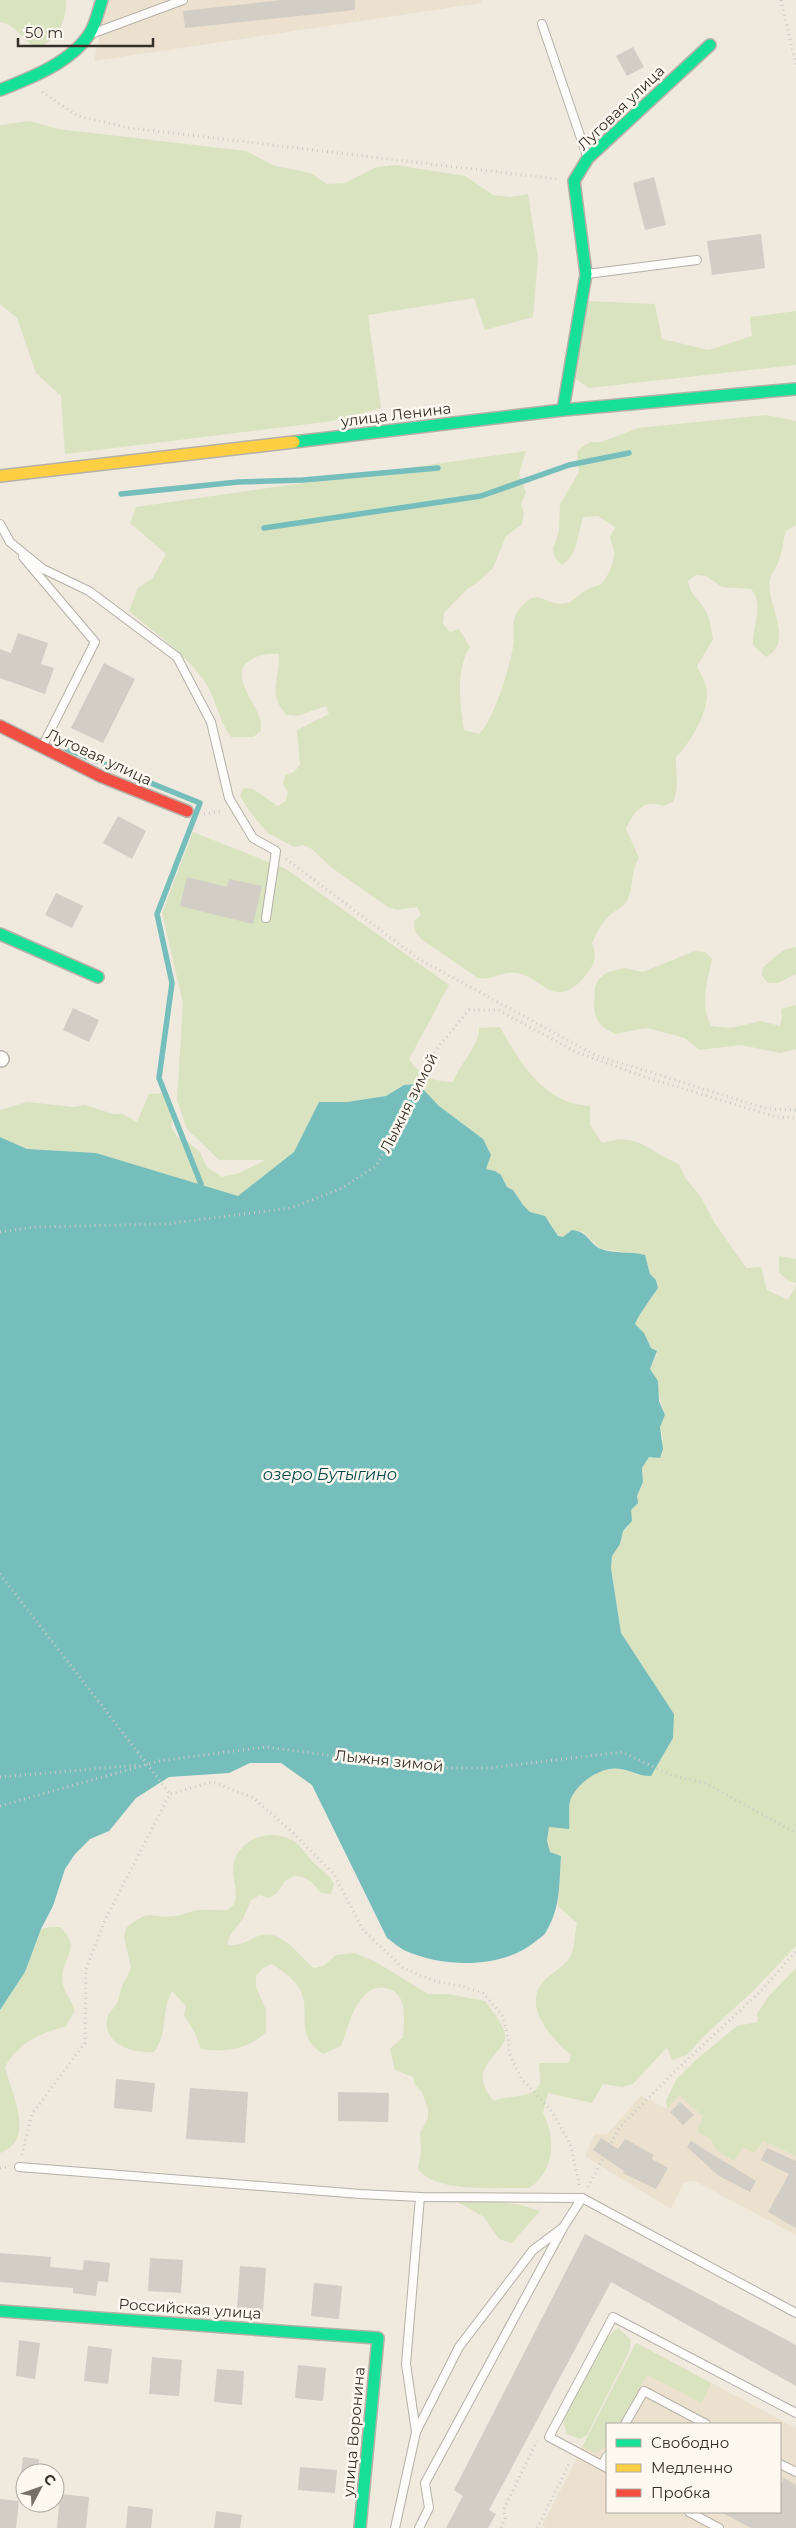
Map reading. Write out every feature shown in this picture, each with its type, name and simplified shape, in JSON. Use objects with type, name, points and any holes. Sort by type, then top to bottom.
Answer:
[{"type":"street","points":[[0,90],[25,80],[65,57],[89,35],[102,0]]},
{"type":"street","name":"Луговая улица","points":[[574,181],[588,158],[710,45]]},
{"type":"street","points":[[563,410],[586,274],[574,181]]},
{"type":"street","name":"улица Ленина","points":[[0,476],[563,410],[796,389]]},
{"type":"street","name":"Луговая улица","points":[[0,726],[102,777],[188,811]]},
{"type":"street","points":[[0,934],[98,977]]},
{"type":"street","name":"Российская улица","points":[[0,2311],[378,2338]]},
{"type":"street","name":"улица Воронина","points":[[360,2528],[378,2338]]},
{"type":"lane","points":[[89,35],[183,0]]},
{"type":"lane","points":[[542,24],[588,158]]},
{"type":"lane","points":[[586,274],[697,260]]},
{"type":"lane","points":[[0,524],[10,542],[94,642],[42,747]]},
{"type":"lane","points":[[10,542],[43,569],[89,591],[177,657],[211,722],[229,798],[253,838],[276,851],[266,918]]},
{"type":"lane","points":[[20,2167],[420,2196],[582,2198],[796,2313]]},
{"type":"lane","points":[[416,2432],[406,2364],[420,2196]]},
{"type":"lane","points":[[419,2528],[429,2508],[425,2483],[564,2226],[582,2198]]},
{"type":"lane","points":[[395,2528],[416,2432],[459,2347],[533,2250],[564,2226]]},
{"type":"lane","points":[[605,2467],[549,2437],[613,2317],[796,2414]]},
{"type":"lane","points":[[626,2423],[644,2391],[704,2423]]},
{"type":"lane","points":[[781,2464],[796,2472]]},
{"type":"lane","points":[[691,2513],[720,2528]]},
{"type":"path","points":[[781,0],[796,65]]},
{"type":"path","points":[[25,80],[78,116],[130,128],[574,181]]},
{"type":"path","points":[[276,851],[419,959],[595,1055],[768,1108],[796,1110]]},
{"type":"path","name":"Лыжня зимой","points":[[0,1232],[34,1227],[165,1224],[282,1210],[342,1188],[377,1165],[435,1051],[469,1010],[498,1010],[576,1052],[776,1117],[796,1118]]},
{"type":"path","points":[[0,1574],[170,1794]]},
{"type":"path","name":"Лыжня зимой","points":[[0,1806],[147,1764],[265,1746],[429,1768],[488,1768],[622,1752],[671,1775],[705,1783],[796,1833]]},
{"type":"path","points":[[0,1776],[147,1764]]},
{"type":"path","points":[[20,2167],[32,2114],[85,2043],[86,1969],[105,1920],[170,1794],[212,1782],[252,1798],[290,1830],[334,1874],[363,1930],[403,1968],[435,1981],[461,1986],[483,1994],[502,2015],[508,2037],[508,2054],[521,2078],[550,2109],[570,2143],[582,2198]]},
{"type":"path","points":[[582,2198],[619,2128],[673,2073],[764,1989],[796,1952]]},
{"type":"path","points":[[501,2528],[506,2518],[504,2509],[541,2433],[549,2437]]},
{"type":"path","points":[[537,2528],[576,2450]]},
{"type":"shaded area","points":[[108,0],[481,0],[481,3],[94,61]]},
{"type":"shaded area","points":[[679,2094],[703,2116],[697,2131],[710,2139],[717,2151],[734,2160],[744,2146],[763,2141],[796,2156],[796,2235],[695,2181],[684,2182],[671,2209],[585,2156],[595,2134],[607,2134],[641,2096],[667,2109]]},
{"type":"shaded area","points":[[636,2343],[796,2428],[796,2528],[546,2528],[542,2526]]},
{"type":"green space","points":[[0,0],[66,0],[63,22],[50,40],[37,48],[11,26],[0,22]]},
{"type":"green space","points":[[30,121],[58,129],[246,151],[275,166],[311,173],[327,184],[345,183],[377,167],[395,165],[465,176],[493,195],[510,197],[528,194],[538,258],[533,317],[485,330],[474,298],[368,315],[381,408],[333,421],[65,454],[61,396],[36,373],[17,318],[0,304],[0,125]]},
{"type":"green space","points":[[586,301],[655,304],[662,339],[709,350],[752,336],[750,317],[796,311],[796,365],[589,388],[576,379]]},
{"type":"green space","points":[[766,415],[796,421],[796,525],[786,531],[779,560],[770,579],[771,599],[777,621],[779,642],[775,650],[766,657],[753,645],[758,609],[755,595],[751,589],[722,587],[706,576],[696,575],[688,581],[692,593],[708,615],[713,639],[697,666],[705,682],[707,695],[703,715],[699,725],[676,757],[677,785],[673,802],[663,806],[656,804],[645,805],[632,817],[626,829],[639,858],[634,868],[628,899],[623,906],[608,917],[598,931],[592,943],[595,956],[589,971],[574,987],[564,992],[555,992],[519,973],[478,978],[421,939],[415,931],[414,921],[421,915],[417,907],[397,910],[388,907],[332,868],[312,849],[303,845],[294,847],[268,833],[250,812],[240,796],[243,788],[253,789],[278,806],[286,801],[288,792],[283,784],[285,775],[294,772],[300,765],[297,730],[329,714],[326,706],[297,716],[287,715],[277,701],[276,694],[279,654],[259,656],[245,665],[242,679],[260,719],[261,731],[253,737],[231,737],[223,724],[209,689],[198,672],[169,644],[129,611],[138,588],[153,578],[166,554],[130,523],[136,507],[526,451],[519,473],[526,493],[521,503],[524,514],[522,524],[506,536],[493,568],[477,583],[467,589],[444,613],[443,624],[450,632],[459,629],[470,647],[465,656],[460,677],[461,709],[464,730],[479,734],[490,719],[505,680],[514,641],[514,622],[517,612],[532,598],[542,598],[556,604],[569,603],[587,590],[602,583],[611,567],[614,553],[610,537],[615,527],[598,516],[583,517],[575,549],[570,558],[562,565],[555,558],[553,549],[559,531],[560,504],[579,472],[577,452],[591,442],[601,442],[638,428]]},
{"type":"green space","points":[[193,832],[286,869],[449,985],[409,1059],[423,1074],[440,1081],[453,1082],[476,1042],[479,1028],[500,1027],[525,1067],[547,1090],[559,1098],[574,1104],[590,1106],[590,1125],[602,1143],[614,1140],[634,1141],[679,1164],[686,1179],[701,1197],[714,1222],[746,1268],[761,1267],[767,1290],[788,1300],[796,1286],[796,1946],[687,2055],[672,2060],[667,2047],[633,2084],[622,2087],[603,2084],[592,2103],[548,2093],[543,2113],[550,2133],[551,2154],[544,2173],[529,2188],[469,2188],[453,2186],[427,2177],[418,2169],[421,2151],[420,2133],[428,2118],[428,2109],[422,2092],[415,2085],[413,2077],[395,2070],[390,2049],[403,2037],[404,2014],[399,1996],[390,1989],[374,1989],[364,1996],[353,2013],[341,2046],[323,2054],[308,2038],[305,2030],[303,1997],[299,1988],[283,1971],[272,1964],[263,1968],[256,1976],[256,1987],[266,2010],[266,2032],[244,2046],[227,2050],[201,2049],[195,2033],[184,2015],[186,2006],[172,1991],[166,2007],[159,2044],[154,2052],[138,2051],[122,2046],[110,2035],[107,2028],[107,2019],[117,2003],[122,1986],[131,1967],[124,1937],[126,1928],[141,1918],[150,1915],[167,1917],[197,1910],[228,1909],[236,1899],[233,1868],[234,1860],[238,1853],[255,1838],[277,1835],[295,1842],[327,1875],[334,1884],[331,1894],[321,1893],[304,1877],[293,1876],[272,1897],[260,1895],[251,1900],[243,1919],[230,1935],[227,1945],[239,1944],[265,1935],[273,1935],[288,1944],[314,1968],[323,1966],[336,1955],[355,1953],[376,1962],[428,1994],[448,1994],[485,2001],[500,2022],[505,2035],[504,2042],[484,2070],[483,2079],[486,2089],[494,2101],[526,2095],[532,2092],[537,2089],[540,2083],[539,2063],[569,2063],[571,2055],[548,2032],[538,2013],[536,2003],[537,1993],[542,1983],[571,1956],[577,1923],[558,1906],[561,1856],[550,1852],[547,1841],[549,1827],[569,1828],[569,1804],[573,1794],[584,1782],[598,1773],[614,1768],[651,1776],[673,1738],[674,1714],[621,1633],[611,1568],[612,1555],[620,1544],[622,1531],[628,1527],[631,1510],[638,1503],[637,1497],[643,1482],[642,1468],[649,1457],[654,1456],[663,1439],[660,1427],[665,1415],[650,1369],[657,1354],[635,1324],[658,1288],[656,1280],[650,1274],[645,1255],[601,1249],[582,1231],[563,1237],[558,1236],[549,1221],[530,1212],[522,1205],[513,1190],[507,1187],[501,1175],[486,1169],[483,1139],[439,1106],[417,1084],[404,1085],[386,1096],[347,1102],[319,1102],[294,1153],[238,1197],[96,1153],[27,1149],[0,1137],[0,1110],[27,1102],[74,1107],[85,1105],[113,1114],[122,1114],[137,1122],[149,1094],[167,1093],[173,1117],[171,1127],[177,1137],[186,1140],[200,1152],[207,1167],[222,1177],[239,1173],[266,1160],[219,1160],[187,1129],[177,1100],[183,1003],[162,913]]},
{"type":"green space","points":[[796,947],[796,974],[778,983],[768,983],[762,976],[763,967],[784,950]]},
{"type":"green space","points":[[695,951],[705,952],[712,959],[705,1001],[711,1026],[731,1028],[761,1021],[780,1026],[781,1009],[796,1005],[796,1049],[780,1053],[741,1045],[699,1050],[685,1038],[646,1028],[615,1034],[599,1023],[594,1005],[595,987],[599,979],[606,973],[624,968],[643,972]]},
{"type":"green space","points":[[779,1256],[796,1259],[796,1283],[789,1281],[779,1273]]},
{"type":"green space","points":[[60,1927],[70,1941],[71,1947],[63,1970],[62,1983],[75,2011],[65,2027],[47,2032],[30,2040],[16,2052],[5,2067],[16,2102],[19,2127],[17,2138],[11,2147],[0,2153],[0,2010],[25,1972],[41,1929]]},
{"type":"green space","points":[[796,1968],[796,2156],[763,2141],[754,2153],[743,2147],[734,2161],[717,2151],[710,2139],[697,2131],[703,2116],[679,2095],[667,2109],[666,2101],[676,2080],[697,2059],[737,2026],[758,2022],[757,2014],[769,1996]]},
{"type":"green space","points":[[483,2200],[521,2205],[540,2211],[512,2243],[499,2239],[484,2217],[456,2201]]},
{"type":"green space","points":[[618,2328],[631,2340],[629,2352],[587,2435],[580,2439],[567,2434],[563,2421],[606,2339]]},
{"type":"green space","points":[[636,2343],[711,2383],[702,2403],[647,2375],[620,2423],[606,2423],[606,2446],[596,2453],[582,2447]]},
{"type":"water","name":"озеро Бутыгино","points":[[418,1084],[439,1106],[483,1139],[491,1155],[486,1169],[501,1175],[507,1187],[513,1190],[523,1205],[530,1212],[545,1216],[558,1236],[563,1237],[572,1230],[578,1231],[601,1249],[645,1255],[650,1274],[656,1280],[658,1288],[635,1324],[644,1333],[651,1348],[657,1351],[650,1369],[658,1381],[659,1401],[665,1415],[660,1427],[663,1449],[660,1458],[649,1457],[642,1468],[643,1482],[637,1496],[638,1503],[631,1510],[632,1521],[623,1531],[620,1544],[612,1556],[611,1568],[621,1633],[674,1714],[673,1738],[651,1776],[614,1768],[598,1773],[578,1788],[570,1801],[569,1829],[549,1827],[547,1841],[550,1852],[561,1856],[557,1903],[552,1921],[546,1932],[541,1938],[523,1950],[507,1957],[473,1963],[438,1961],[421,1957],[403,1950],[387,1938],[312,1785],[281,1763],[250,1763],[229,1773],[169,1777],[136,1798],[109,1831],[90,1839],[75,1854],[65,1869],[53,1906],[41,1929],[25,1972],[0,2010],[0,1137],[27,1149],[96,1153],[238,1196],[294,1152],[319,1102],[347,1102],[386,1096],[404,1085]]},
{"type":"building","points":[[282,0],[355,0],[355,10],[185,28],[183,11]]},
{"type":"building","points":[[633,47],[644,67],[627,76],[616,56]]},
{"type":"building","points":[[654,177],[666,225],[645,230],[633,183]]},
{"type":"building","points":[[761,234],[765,268],[712,275],[707,241]]},
{"type":"building","points":[[18,633],[48,643],[41,664],[54,668],[45,694],[0,678],[0,649],[11,653]]},
{"type":"building","points":[[104,663],[135,679],[103,743],[71,728]]},
{"type":"building","points":[[118,816],[146,831],[132,859],[103,843]]},
{"type":"building","points":[[187,877],[227,887],[229,879],[262,886],[253,924],[180,906]]},
{"type":"building","points":[[56,893],[83,906],[72,928],[45,915]]},
{"type":"building","points":[[73,1008],[99,1020],[89,1042],[63,1030]]},
{"type":"building","points":[[116,2079],[155,2083],[152,2112],[114,2108]]},
{"type":"building","points":[[190,2088],[248,2092],[245,2143],[186,2139]]},
{"type":"building","points":[[338,2092],[389,2093],[388,2122],[338,2121]]},
{"type":"building","points":[[680,2102],[694,2115],[683,2125],[670,2112]]},
{"type":"building","points":[[601,2138],[618,2149],[625,2139],[654,2155],[652,2159],[668,2168],[656,2189],[623,2173],[624,2171],[593,2150]]},
{"type":"building","points":[[691,2141],[756,2181],[750,2192],[719,2176],[687,2147]]},
{"type":"building","points":[[767,2148],[796,2161],[796,2228],[768,2212],[789,2174],[761,2160]]},
{"type":"building","points":[[585,2234],[796,2345],[796,2386],[611,2282],[489,2510],[496,2514],[488,2528],[446,2528],[463,2496],[454,2490]]},
{"type":"building","points":[[0,2253],[51,2257],[50,2267],[83,2270],[84,2260],[110,2263],[108,2282],[98,2281],[96,2296],[73,2293],[73,2288],[0,2282]]},
{"type":"building","points":[[150,2258],[183,2260],[181,2293],[148,2291]]},
{"type":"building","points":[[240,2266],[266,2268],[263,2312],[237,2310]]},
{"type":"building","points":[[314,2283],[342,2286],[339,2319],[311,2316]]},
{"type":"building","points":[[19,2340],[40,2343],[35,2379],[16,2376]]},
{"type":"building","points":[[88,2346],[112,2349],[108,2384],[84,2381]]},
{"type":"building","points":[[152,2357],[182,2360],[179,2396],[149,2394]]},
{"type":"building","points":[[298,2365],[326,2368],[323,2401],[295,2398]]},
{"type":"building","points":[[217,2369],[244,2371],[242,2405],[214,2402]]},
{"type":"building","points":[[23,2457],[39,2459],[39,2463],[22,2463]]},
{"type":"building","points":[[300,2467],[337,2470],[335,2493],[298,2490]]},
{"type":"building","points":[[784,2478],[796,2485],[796,2528],[751,2528],[723,2513],[781,2513],[781,2485]]},
{"type":"building","points":[[65,2495],[89,2497],[86,2528],[57,2528],[58,2513],[65,2513]]},
{"type":"building","points":[[0,2499],[15,2501],[15,2513],[18,2513],[16,2528],[0,2528]]},
{"type":"building","points":[[128,2506],[153,2509],[151,2528],[126,2528]]},
{"type":"building","points":[[216,2511],[242,2515],[240,2528],[214,2528]]},
{"type":"waterway","points":[[264,528],[481,496],[569,465],[629,453]]},
{"type":"waterway","points":[[121,494],[238,482],[303,480],[438,468]]},
{"type":"waterway","points":[[67,749],[200,803],[157,914],[172,983],[159,1078],[201,1184]]},
{"type":"traffic: fast","points":[[0,90],[50,68],[73,52],[90,33],[102,0]]},
{"type":"traffic: fast","points":[[563,410],[586,274],[574,181],[588,158],[710,45]]},
{"type":"traffic: fast","points":[[294,442],[563,410],[796,389]]},
{"type":"traffic: fast","points":[[0,934],[98,977]]},
{"type":"traffic: fast","points":[[0,2311],[378,2338],[360,2528]]},
{"type":"traffic: slow","points":[[0,476],[294,442]]},
{"type":"traffic: jam","points":[[0,726],[102,777],[187,811]]}]
